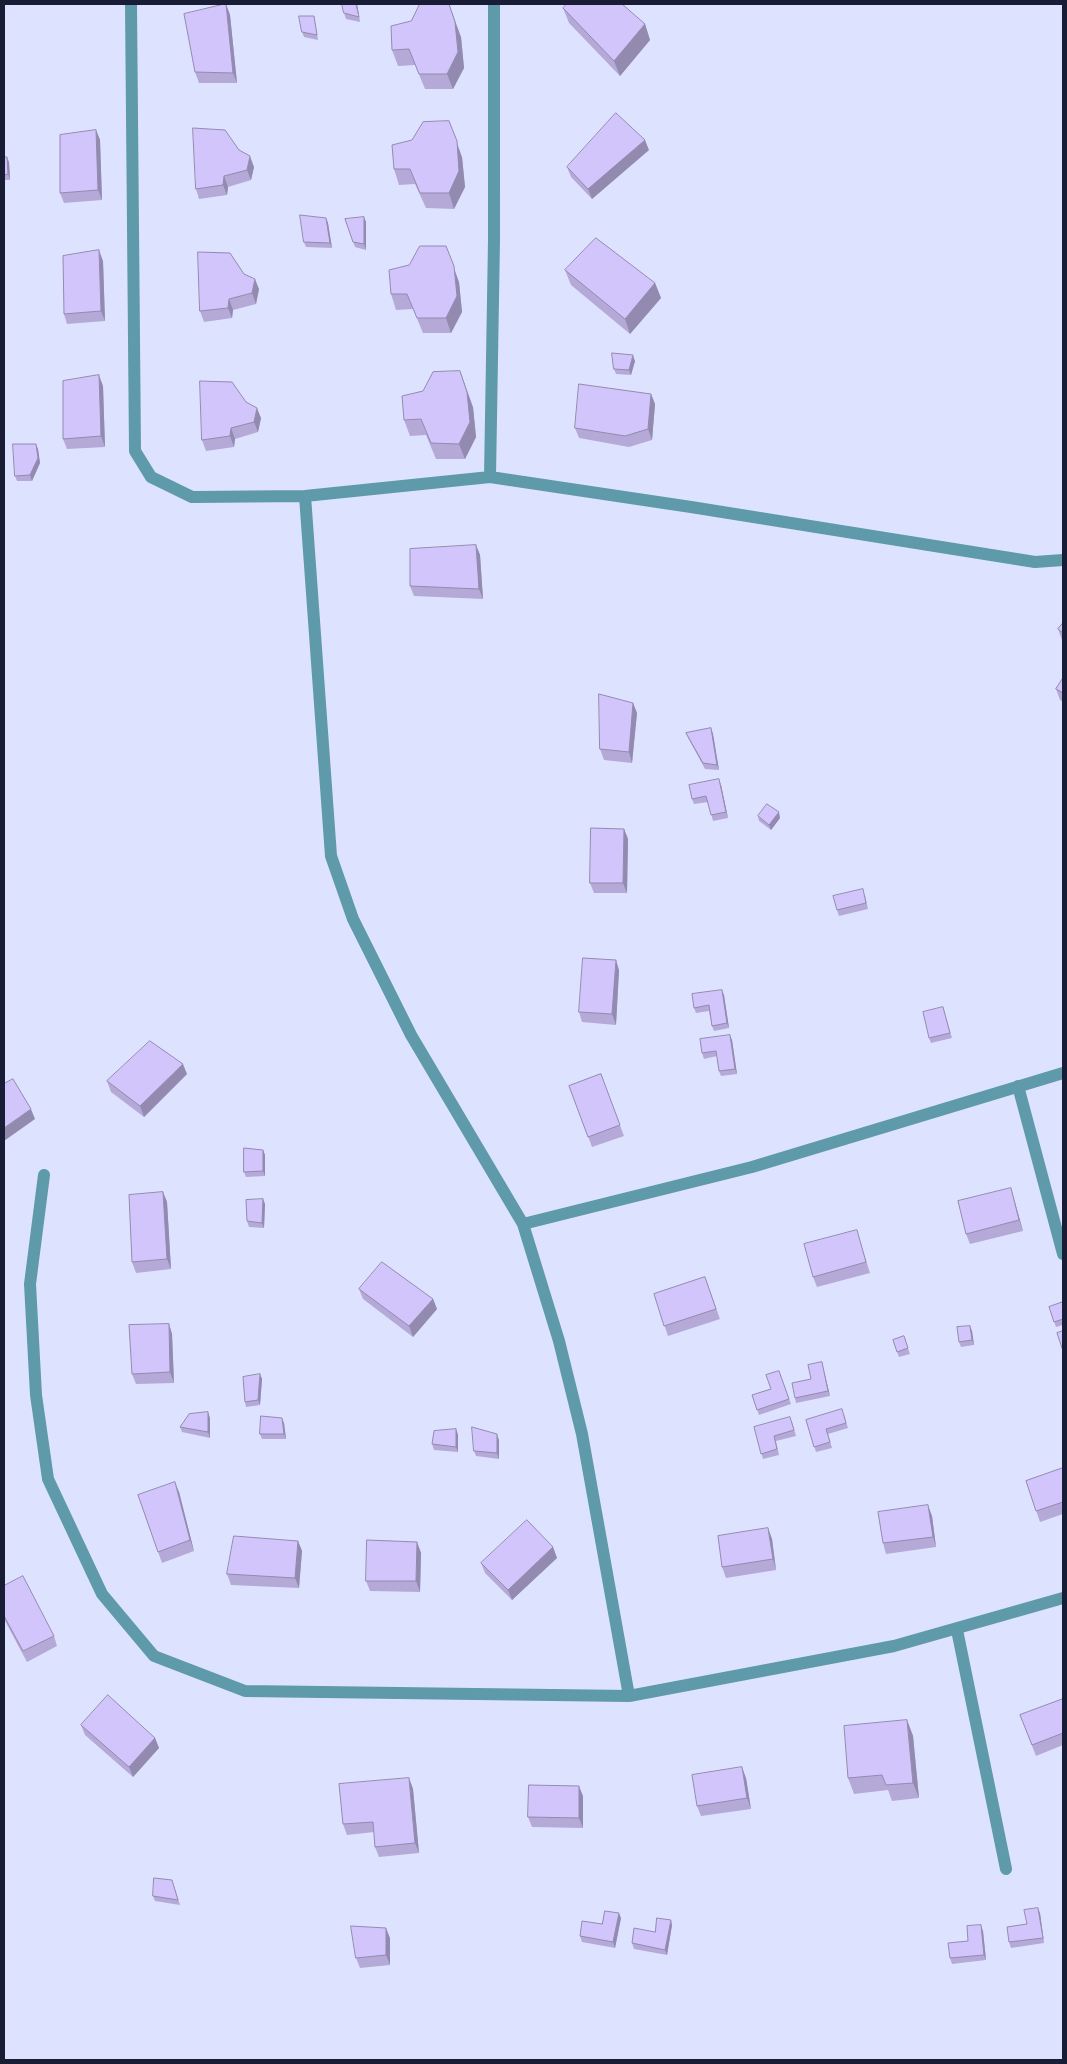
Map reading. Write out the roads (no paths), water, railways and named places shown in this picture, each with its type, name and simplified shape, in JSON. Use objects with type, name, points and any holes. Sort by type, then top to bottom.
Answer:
[{"type":"street","points":[[131,4],[135,451],[151,477],[192,497],[305,496],[490,477],[1035,562],[1063,560]]},
{"type":"street","points":[[490,477],[494,240],[494,4]]},
{"type":"street","points":[[305,496],[331,856],[353,919],[411,1034],[523,1224],[559,1342],[582,1434],[629,1696]]},
{"type":"street","points":[[523,1224],[752,1167],[1063,1073]]},
{"type":"street","points":[[1018,1086],[1063,1254]]},
{"type":"street","points":[[44,1175],[30,1284],[36,1395],[48,1479],[102,1594],[154,1656],[245,1691],[629,1696],[894,1646],[957,1630],[1063,1598]]},
{"type":"street","points":[[957,1630],[1006,1869]]}]
